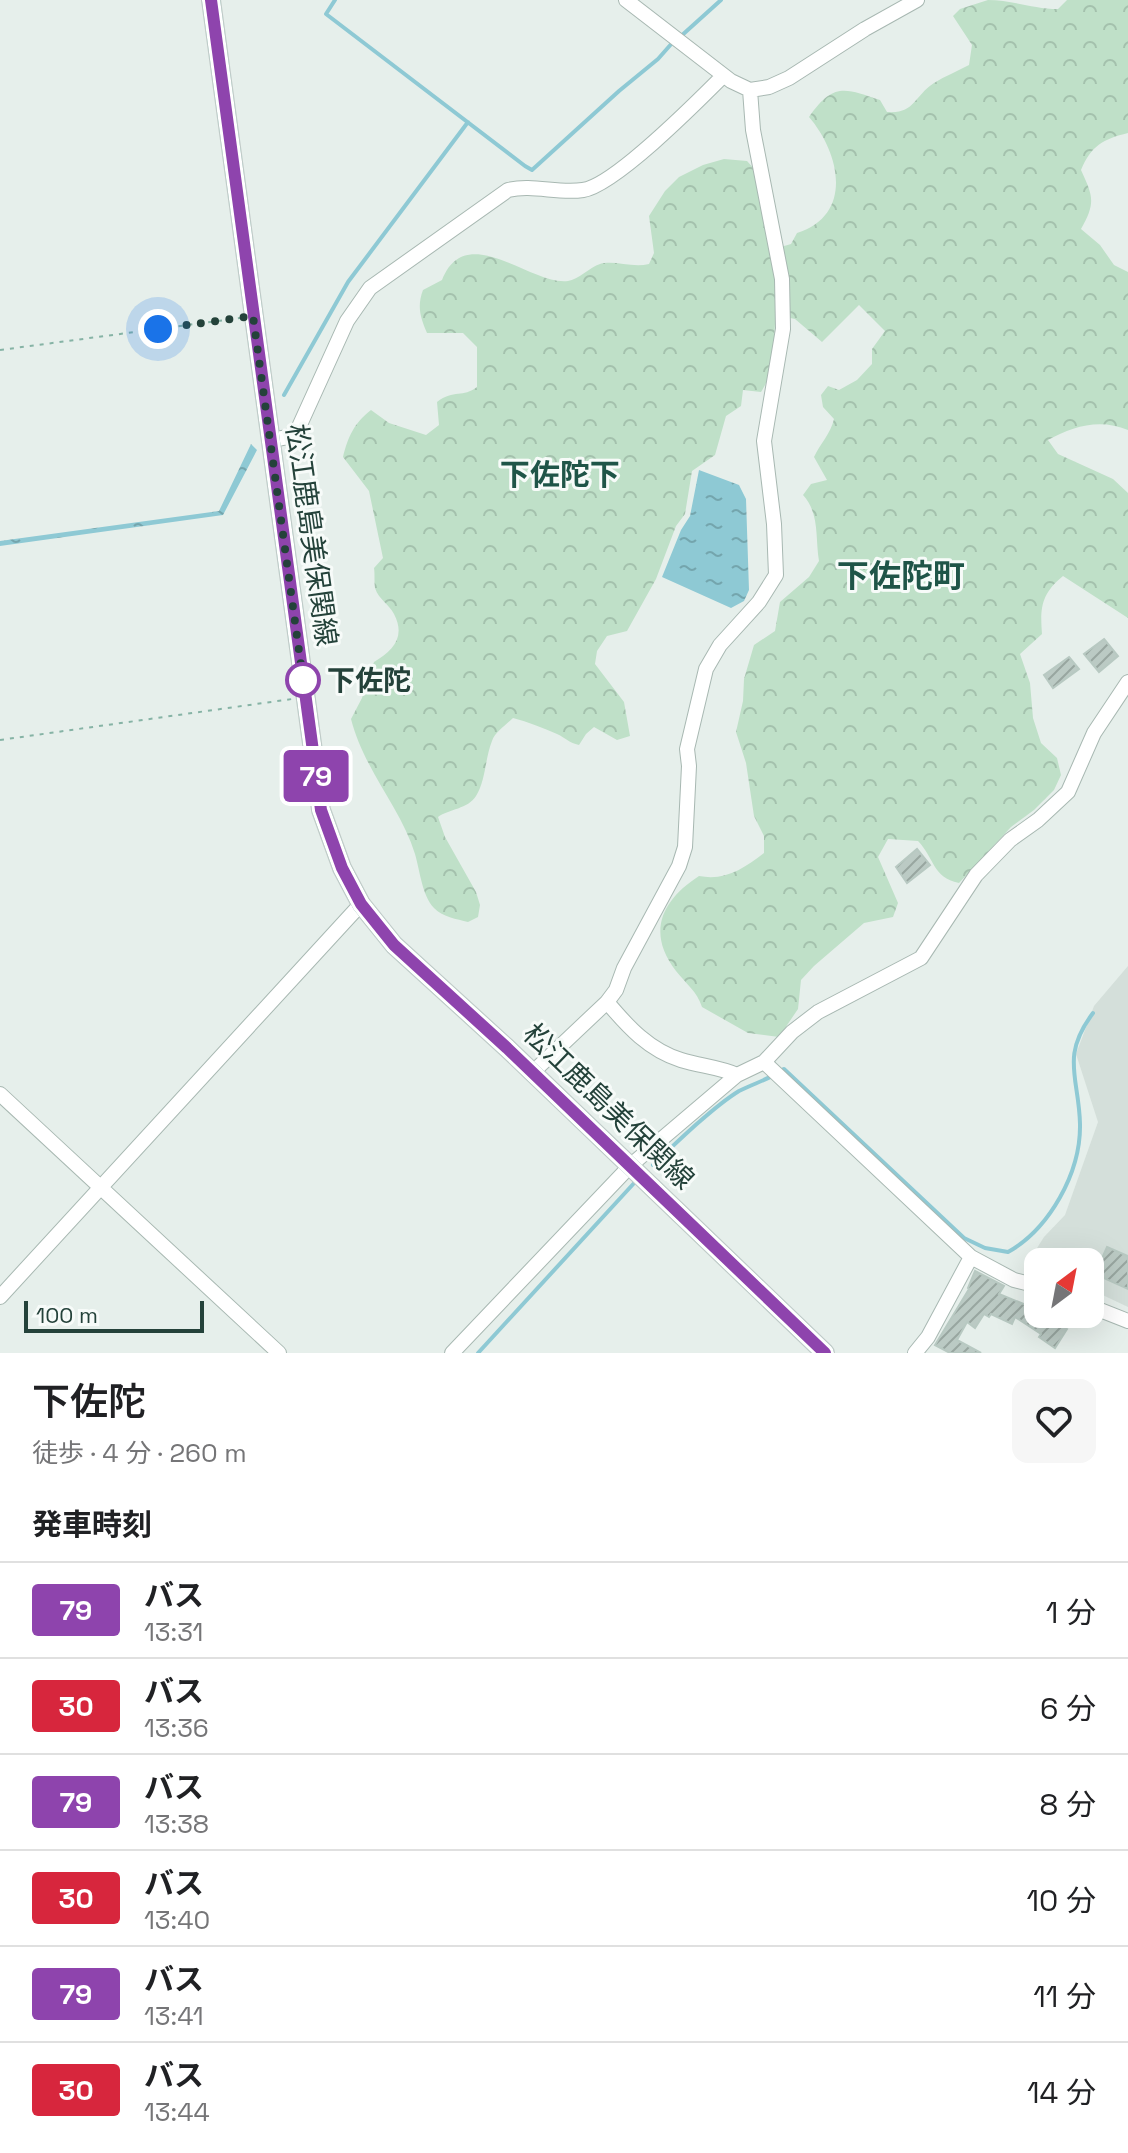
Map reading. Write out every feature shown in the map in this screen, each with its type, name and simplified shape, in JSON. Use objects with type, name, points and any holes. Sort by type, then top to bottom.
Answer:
[{"type":"main road","name":"松江鹿島美保関線","points":[[211,0],[321,810],[342,868],[361,904],[394,945],[533,1072],[825,1353]]},
{"type":"street","points":[[626,0],[723,76],[750,90],[769,87],[789,78],[917,0]]},
{"type":"street","points":[[271,440],[288,437],[298,429],[347,321],[370,288],[508,190],[529,187],[585,190],[598,185],[647,147],[723,76]]},
{"type":"street","points":[[533,1072],[616,990],[624,968],[679,866],[685,847],[687,749],[706,669],[720,645],[759,602],[776,575],[774,524],[764,441],[783,329],[782,279],[753,130],[750,90]]},
{"type":"street","points":[[452,1353],[631,1165],[737,1075],[764,1062],[792,1032],[818,1012],[921,958],[976,875],[1010,840],[1038,820],[1068,792],[1094,733],[1128,682]]},
{"type":"street","points":[[0,1297],[361,904]]},
{"type":"street","points":[[607,1002],[632,1031],[656,1050],[680,1060],[737,1075]]},
{"type":"street","points":[[764,1062],[971,1257],[1024,1282]]},
{"type":"street","points":[[0,1094],[279,1353]]},
{"type":"street","points":[[915,1353],[928,1337],[971,1257]]},
{"type":"street","points":[[1104,1312],[1128,1321]]},
{"type":"path","points":[[0,350],[253,316]]},
{"type":"path","points":[[0,740],[305,697]]},
{"type":"shaded area","points":[[1128,966],[1128,1307],[1104,1296],[1104,1248],[1037,1248],[1065,1215],[1098,1122],[1076,1054],[1094,1006]]},
{"type":"green space","points":[[988,0],[1058,9],[1067,0],[1128,0],[1128,133],[1099,145],[1081,170],[1091,206],[1081,229],[1100,245],[1114,265],[1128,272],[1128,430],[1118,426],[1087,425],[1048,440],[1058,454],[1113,479],[1128,493],[1128,618],[1063,576],[1046,595],[1041,616],[1042,634],[1020,654],[1030,683],[1033,718],[1041,743],[1057,758],[1061,775],[1054,790],[1011,827],[959,883],[939,872],[918,841],[888,839],[878,857],[898,903],[893,917],[864,923],[814,966],[801,980],[798,1009],[779,1037],[748,1033],[702,1007],[667,957],[660,930],[662,918],[676,895],[699,876],[717,877],[733,872],[764,853],[764,836],[754,816],[746,763],[736,732],[744,679],[754,645],[775,631],[780,602],[809,577],[819,561],[814,518],[803,495],[811,484],[827,480],[814,457],[834,419],[823,407],[821,395],[828,386],[839,390],[857,380],[872,364],[872,349],[885,331],[859,305],[822,342],[795,319],[776,315],[772,364],[761,392],[743,390],[741,406],[726,416],[715,455],[692,471],[685,514],[676,526],[656,579],[627,631],[607,636],[597,651],[595,664],[624,702],[630,736],[617,740],[594,727],[579,745],[513,718],[501,729],[492,741],[476,796],[468,804],[438,817],[445,837],[476,892],[480,905],[478,917],[468,922],[441,914],[427,896],[409,837],[365,755],[351,719],[374,662],[392,648],[399,630],[394,614],[375,588],[374,568],[383,558],[369,491],[343,457],[352,431],[371,410],[389,423],[426,435],[439,425],[437,402],[477,387],[477,347],[463,333],[427,333],[420,312],[423,290],[442,280],[453,263],[467,255],[483,255],[553,280],[568,281],[600,264],[649,264],[654,253],[649,216],[665,191],[679,177],[724,159],[747,161],[757,172],[774,249],[791,244],[797,233],[815,224],[827,212],[834,198],[834,165],[820,132],[809,117],[825,98],[840,91],[880,100],[887,112],[909,107],[934,83],[969,65],[972,45],[953,16],[960,9]]},
{"type":"water","points":[[251,444],[257,450],[223,515],[0,546],[0,541],[219,511]]},
{"type":"water","points":[[699,470],[739,485],[746,499],[749,590],[744,601],[731,608],[662,577],[690,516]]},
{"type":"building","points":[[1104,639],[1118,656],[1099,672],[1084,654]]},
{"type":"building","points":[[1069,657],[1079,669],[1053,688],[1044,675]]},
{"type":"building","points":[[917,849],[930,865],[907,883],[896,867]]},
{"type":"building","points":[[1107,1247],[1128,1256],[1128,1289],[1104,1278]]},
{"type":"building","points":[[975,1271],[1004,1286],[999,1294],[1024,1304],[1024,1323],[1015,1317],[1012,1324],[984,1314],[975,1328],[967,1322],[957,1340],[981,1353],[950,1353],[935,1345]]},
{"type":"building","points":[[1032,1328],[1067,1329],[1055,1348],[1039,1337],[1041,1334]]},
{"type":"waterway","points":[[335,0],[326,14],[532,170],[658,59],[673,42]]},
{"type":"waterway","points":[[680,37],[721,0]]},
{"type":"waterway","points":[[284,395],[348,282],[468,122]]},
{"type":"waterway","points":[[653,1165],[729,1098],[784,1069],[964,1238],[985,1248],[1008,1252],[1023,1242],[1049,1214],[1060,1198],[1075,1161],[1080,1124],[1074,1055],[1083,1028],[1093,1013]]},
{"type":"waterway","points":[[478,1353],[636,1181]]},
{"type":"bus line","name":"79","points":[[211,0],[321,810],[342,868],[361,904],[394,945],[631,1165],[825,1353]]},
{"type":"place","name":"下佐陀","points":[[303,680]]},
{"type":"district","name":"下佐陀下","points":[[560,474]]},
{"type":"district","name":"下佐陀町","points":[[901,576]]},
{"type":"route","points":[[158,329],[253,316],[303,680]]}]
